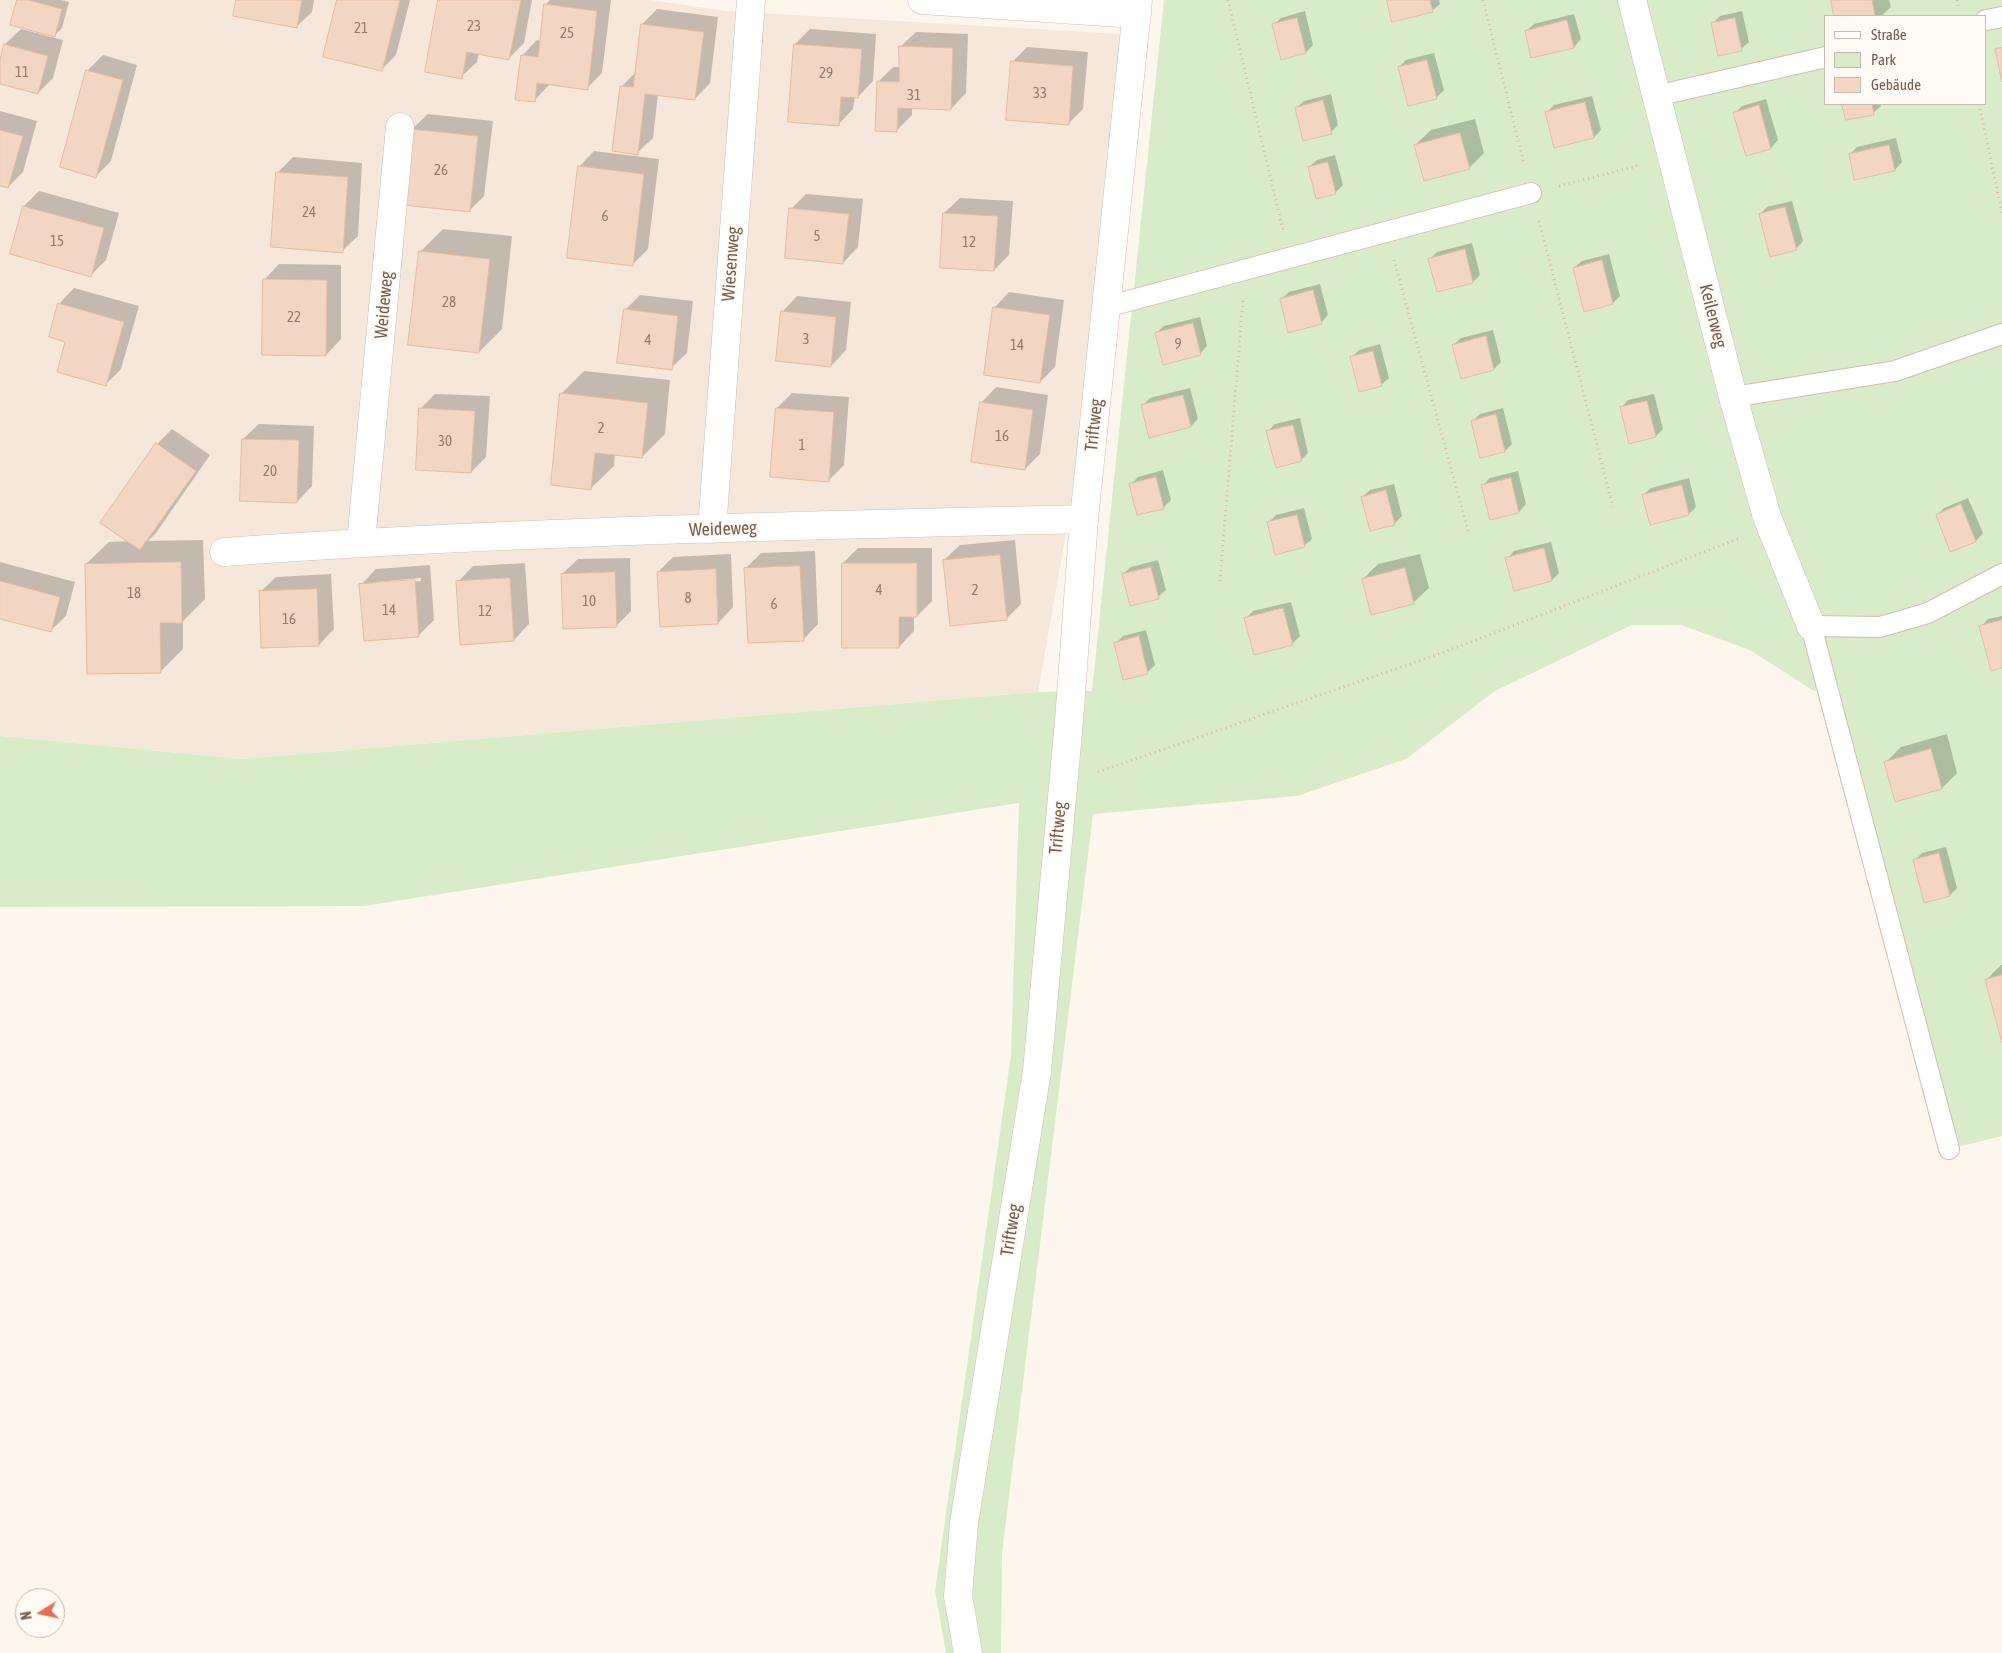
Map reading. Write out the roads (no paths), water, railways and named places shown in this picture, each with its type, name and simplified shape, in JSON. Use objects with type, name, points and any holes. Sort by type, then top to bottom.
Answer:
[{"type":"street","name":"Wiesenweg","points":[[712,529],[751,0]]},
{"type":"street","points":[[922,0],[1137,7]]},
{"type":"street","name":"Keilerweg","points":[[1632,0],[1733,397],[1767,517],[1811,626]]},
{"type":"street","name":"Triftweg","points":[[968,1653],[958,1596],[964,1523],[1037,1071],[1069,721],[1084,519],[1137,7]]},
{"type":"street","name":"Weideweg","points":[[362,542],[400,127]]},
{"type":"street","name":"Weideweg","points":[[224,552],[362,542],[712,529],[1084,519]]},
{"type":"lane","points":[[1987,20],[2002,17]]},
{"type":"lane","points":[[1656,96],[1824,57]]},
{"type":"lane","points":[[1106,307],[1531,193]]},
{"type":"lane","points":[[1733,397],[1894,372],[2002,334]]},
{"type":"lane","points":[[1949,1149],[1811,626],[1880,627],[1928,613],[2002,574]]}]
